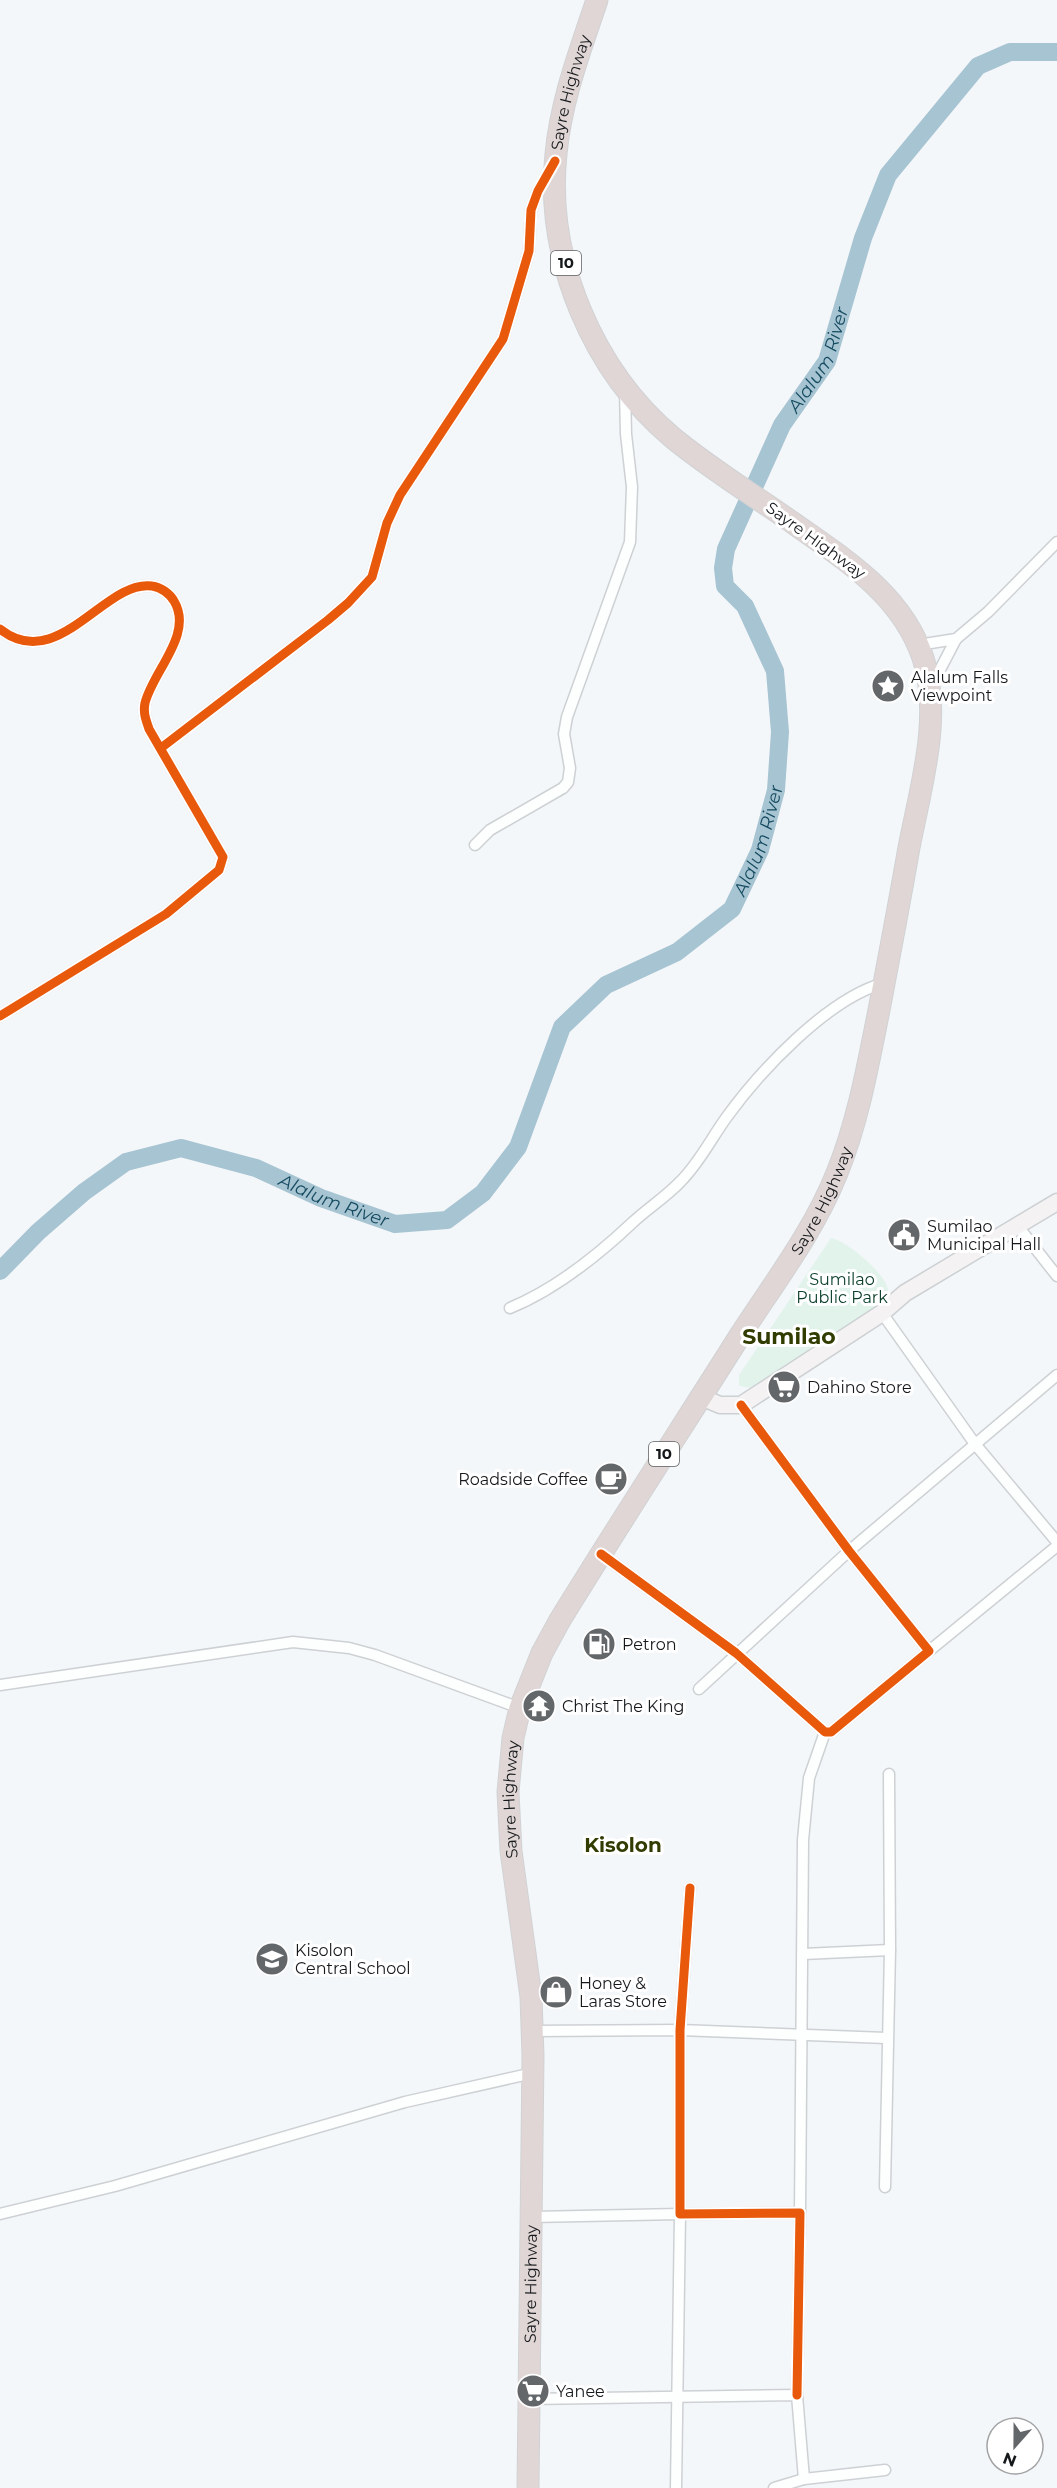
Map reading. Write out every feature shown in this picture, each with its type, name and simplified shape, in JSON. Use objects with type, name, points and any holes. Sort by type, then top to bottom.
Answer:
[{"type":"highway","name":"Sayre Highway","points":[[528,2488],[532,2031],[529,1979],[508,1822],[509,1770],[520,1708],[542,1653],[601,1554],[799,1244],[837,1175],[861,1097],[928,740],[927,672],[918,645],[896,607],[872,581],[674,439],[625,390],[593,338],[570,282],[558,225],[555,161],[565,99],[597,0]]},
{"type":"street","points":[[161,748],[328,620],[348,603],[372,577],[387,524],[399,495],[495,353],[509,327],[513,298],[529,251],[531,210],[538,191],[555,161]]},
{"type":"street","points":[[475,845],[495,827],[563,788],[570,775],[564,734],[567,717],[618,576],[632,530],[632,487],[626,434],[625,390]]},
{"type":"street","points":[[928,694],[956,639],[988,612],[1057,542]]},
{"type":"street","points":[[0,628],[23,640],[44,639],[64,632],[137,587],[152,586],[164,590],[178,608],[178,631],[146,699],[144,712],[149,729],[223,857],[219,870],[166,914],[0,1016]]},
{"type":"street","points":[[918,645],[956,639]]},
{"type":"street","points":[[510,1308],[541,1295],[572,1274],[659,1202],[681,1182],[727,1117],[768,1068],[814,1024],[843,1001],[865,989],[884,983]]},
{"type":"street","points":[[701,1397],[720,1405],[741,1405],[882,1313],[905,1293],[1057,1202]]},
{"type":"street","points":[[1017,1225],[1057,1276]]},
{"type":"street","points":[[601,1554],[736,1653],[825,1732],[831,1732],[1057,1544],[975,1444],[882,1313]]},
{"type":"street","points":[[699,1689],[849,1551],[1057,1375]]},
{"type":"street","points":[[741,1405],[849,1551],[929,1651]]},
{"type":"street","points":[[0,1685],[293,1642],[349,1648],[375,1655],[520,1708]]},
{"type":"street","points":[[804,2479],[797,2394],[803,1840],[809,1778],[825,1732]]},
{"type":"street","points":[[885,2187],[886,2038],[890,1950],[889,1774]]},
{"type":"street","points":[[676,2488],[680,2030],[690,1888]]},
{"type":"street","points":[[803,1954],[890,1950]]},
{"type":"street","points":[[532,2031],[680,2030],[886,2038]]},
{"type":"street","points":[[0,2214],[114,2186],[405,2102],[533,2073]]},
{"type":"street","points":[[531,2217],[800,2213]]},
{"type":"street","points":[[528,2399],[797,2394]]},
{"type":"street","points":[[774,2488],[804,2479],[885,2470]]},
{"type":"green space","name":"Sumilao Public Park","points":[[831,1238],[855,1251],[880,1274],[888,1289],[887,1303],[752,1388],[739,1386],[739,1375]]},
{"type":"waterway","name":"Alalum River","points":[[0,1271],[38,1232],[84,1192],[126,1162],[181,1148],[256,1168],[321,1198],[395,1224],[447,1220],[483,1193],[518,1147],[562,1027],[606,985],[677,952],[732,909],[760,850],[776,790],[780,732],[775,671],[745,606],[725,586],[723,568],[726,549],[782,425],[827,361],[863,238],[888,175],[978,66],[1010,52],[1057,52]]},
{"type":"cycle path","points":[[161,748],[328,620],[348,603],[372,577],[387,523],[400,495],[503,339],[529,251],[531,210],[538,191],[555,161]]},
{"type":"cycle path","points":[[0,629],[21,640],[42,641],[61,634],[117,596],[134,588],[152,586],[162,589],[170,596],[179,614],[179,626],[176,639],[149,691],[145,703],[145,716],[149,729],[223,857],[219,870],[166,914],[0,1016]]},
{"type":"cycle path","points":[[601,1554],[736,1653],[825,1732],[831,1732],[929,1651],[849,1551],[741,1405]]},
{"type":"cycle path","points":[[690,1888],[680,2030],[680,2214],[800,2213],[797,2395]]},
{"type":"place","name":"Alalum Falls Viewpoint","points":[[888,686]]},
{"type":"place","name":"Sumilao Municipal Hall","points":[[904,1235]]},
{"type":"place","name":"Dahino Store","points":[[784,1387]]},
{"type":"place","name":"Roadside Coffee","points":[[611,1479]]},
{"type":"place","name":"Petron","points":[[599,1644]]},
{"type":"place","name":"Christ The King","points":[[539,1706]]},
{"type":"place","name":"Kisolon Central School","points":[[272,1959]]},
{"type":"place","name":"Honey & Laras Store","points":[[556,1992]]},
{"type":"place","name":"Yanee","points":[[533,2391]]},
{"type":"district","name":"Sumilao","points":[[789,1336]]},
{"type":"district","name":"Kisolon","points":[[623,1845]]}]
